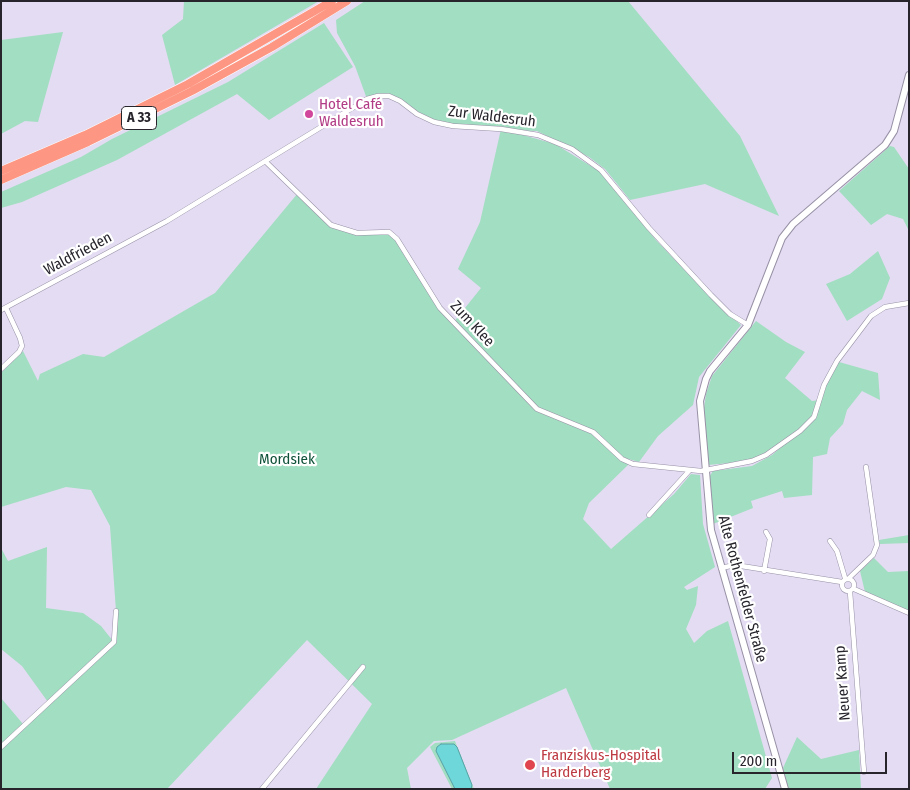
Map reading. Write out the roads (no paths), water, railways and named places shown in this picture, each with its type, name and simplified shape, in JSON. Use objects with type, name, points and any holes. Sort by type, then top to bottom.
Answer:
[{"type":"highway","name":"A 33","points":[[1,171],[84,135],[188,84],[332,1]]},
{"type":"highway","name":"A 33","points":[[1,180],[88,142],[192,91],[272,47],[347,1]]},
{"type":"street","name":"Alte Rothenfelder Straße","points":[[785,789],[711,530],[700,401],[702,389],[710,371],[748,325],[782,238],[794,224],[886,145],[894,131],[909,75]]},
{"type":"street","name":"Zur Waldesruh","points":[[166,221],[367,99],[389,96],[400,101],[417,114],[434,122],[453,126],[501,129],[538,135],[572,149],[601,170],[649,228],[711,295],[730,314],[748,325]]},
{"type":"street","name":"Zum Klee","points":[[266,162],[332,224],[357,233],[389,232],[397,238],[440,308],[538,409],[593,432],[622,459],[633,464],[689,471],[705,470],[752,461],[766,455],[800,431],[814,417],[824,385],[837,361],[871,316],[885,307],[909,303]]},
{"type":"street","name":"Waldfrieden","points":[[4,309],[166,221]]},
{"type":"street","points":[[1,369],[19,352],[22,346],[20,338],[4,309]]},
{"type":"street","points":[[722,568],[735,566],[764,571],[845,579],[873,555],[877,545],[866,467]]},
{"type":"street","points":[[649,515],[689,471]]},
{"type":"street","points":[[764,571],[770,539],[766,532]]},
{"type":"street","points":[[830,541],[841,560],[845,579],[852,591],[909,613]]},
{"type":"street","points":[[845,579],[852,591]]},
{"type":"street","name":"Neuer Kamp","points":[[852,591],[864,772]]},
{"type":"street","points":[[1,747],[114,642],[116,611]]},
{"type":"street","points":[[262,789],[364,667]]},
{"type":"place","name":"Hotel Café Waldesruh","points":[[309,114]]},
{"type":"place","name":"Franziskus-Hospital Harderberg","points":[[530,765]]},
{"type":"park label","name":"Mordsiek","points":[[287,460]]}]
